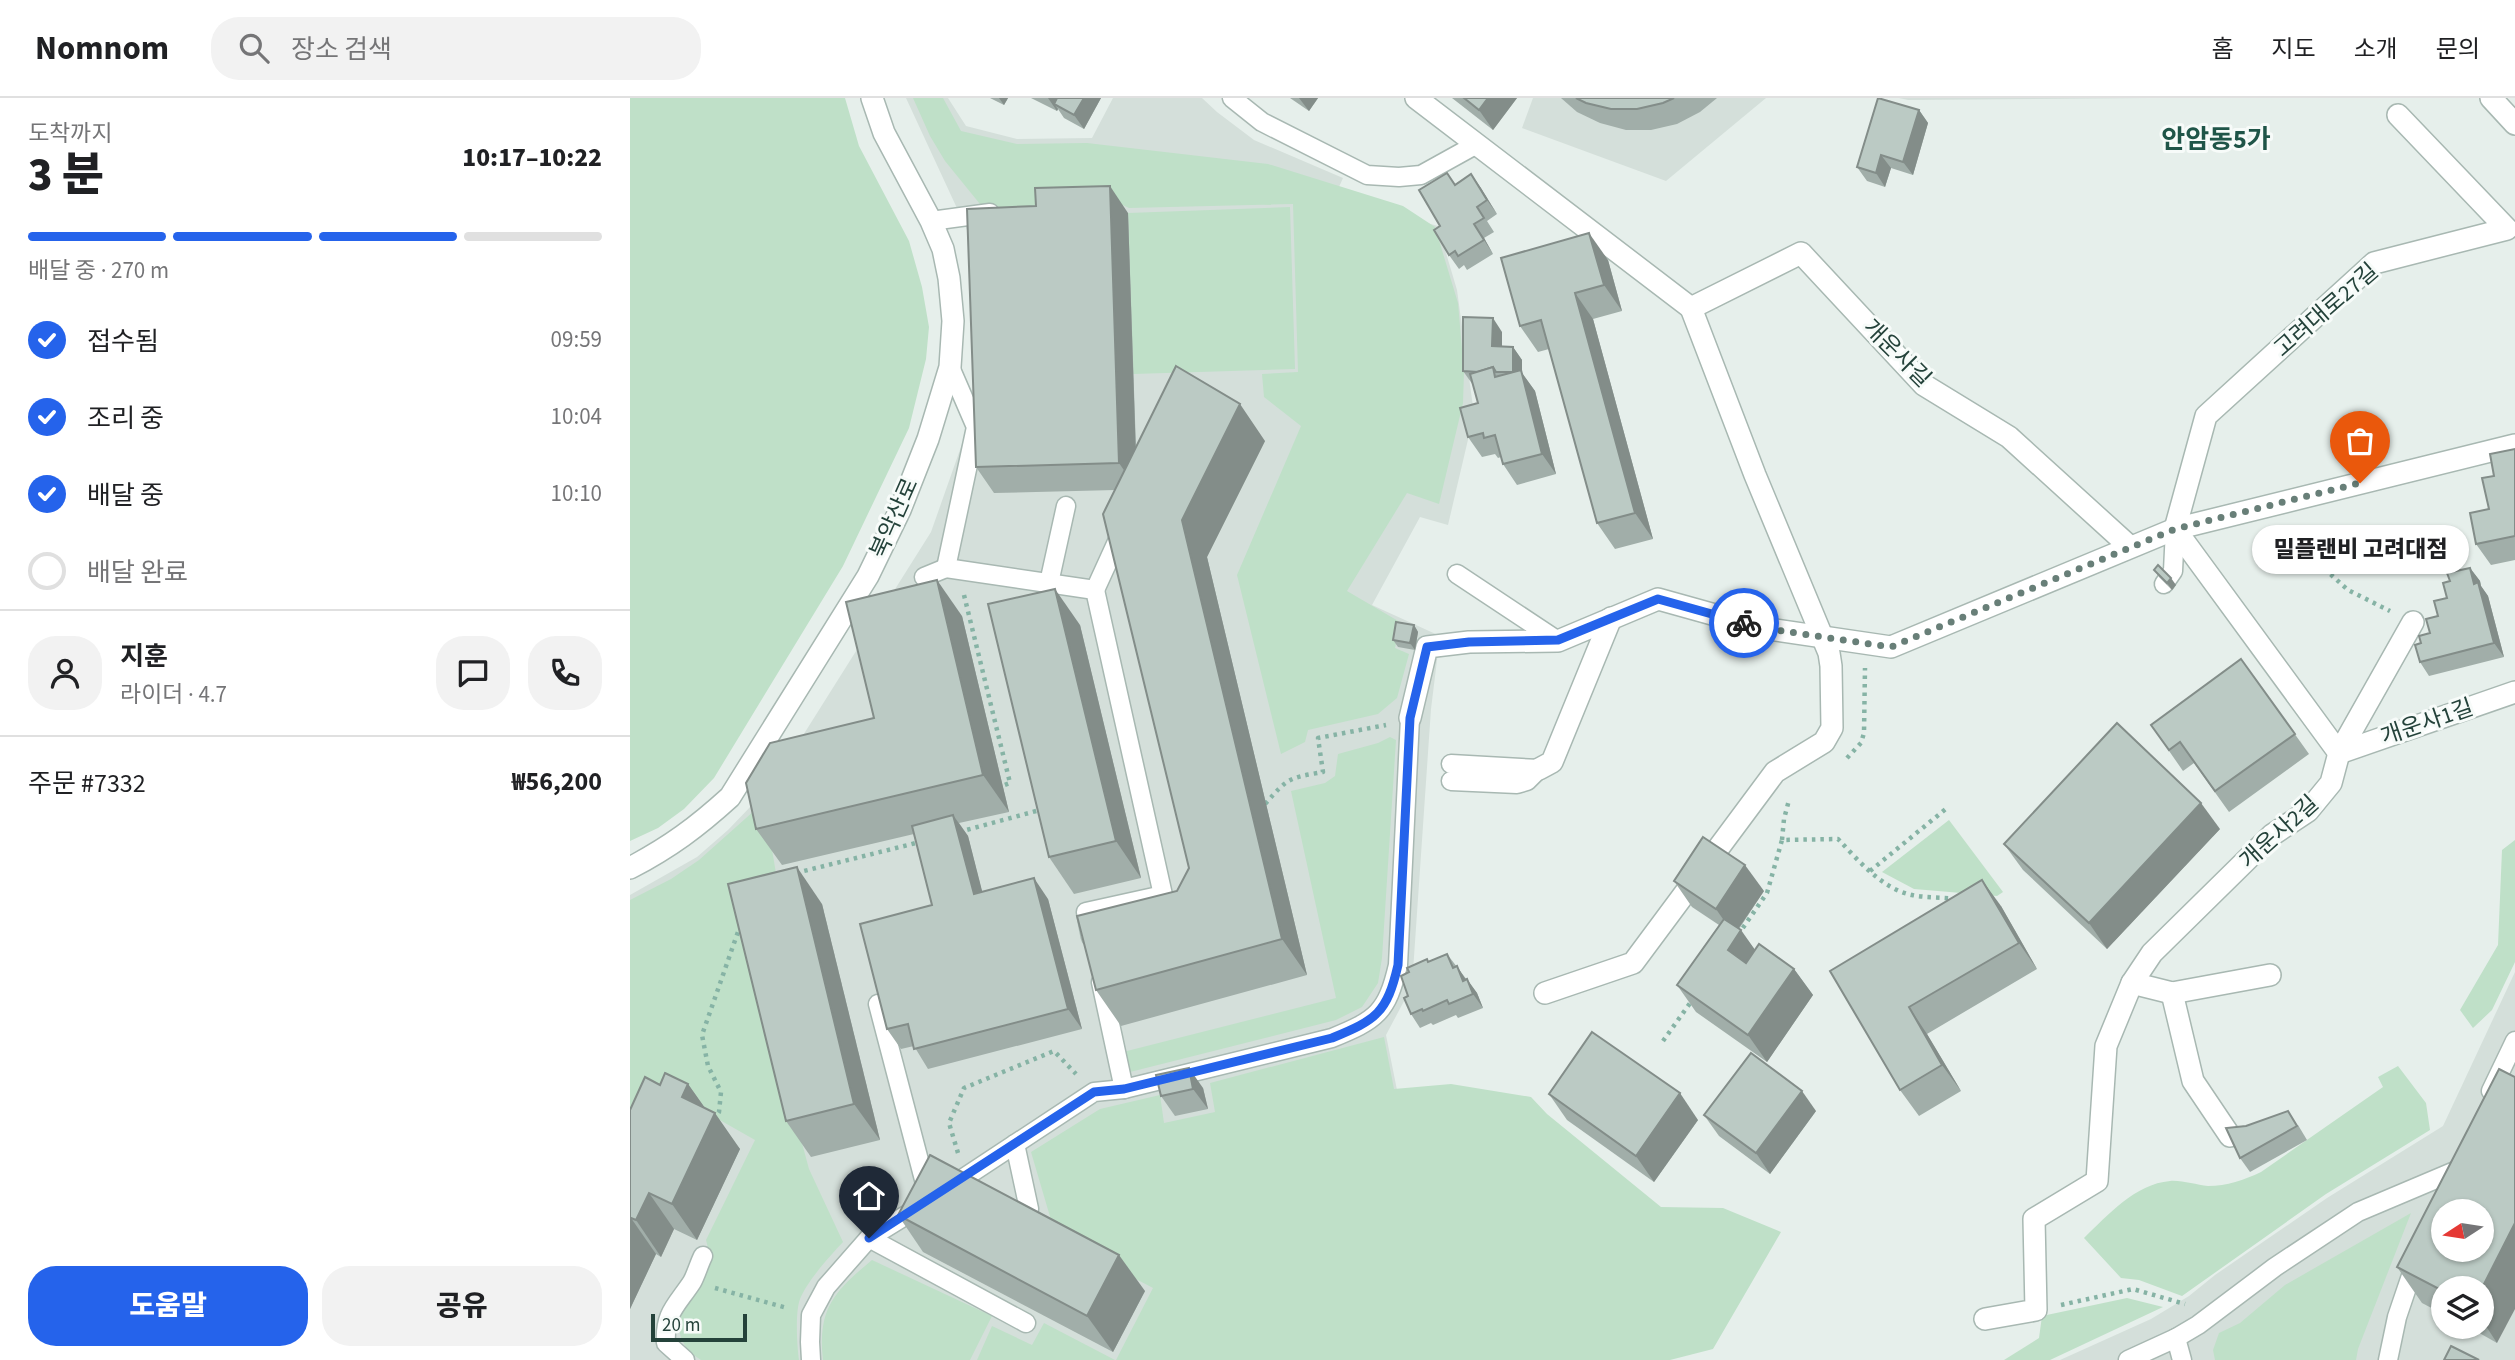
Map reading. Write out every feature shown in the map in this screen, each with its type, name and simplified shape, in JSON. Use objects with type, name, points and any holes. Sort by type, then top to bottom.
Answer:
[{"type":"street","name":"북악산로","points":[[630,869],[668,849],[730,797],[868,576],[900,510],[928,439],[950,367],[953,321],[949,278],[943,249],[884,133],[872,98]]},
{"type":"street","points":[[1416,98],[1691,308],[1755,475],[1823,637],[1832,666],[1832,728],[1824,743],[1775,772],[1633,963],[1545,993]]},
{"type":"street","points":[[2491,98],[2515,124]]},
{"type":"street","name":"고려대로27길","points":[[2175,529],[2206,416],[2374,263],[2507,229],[2398,115]]},
{"type":"street","name":"개운사길","points":[[1691,308],[1801,253],[1924,385],[2009,437],[2129,546]]},
{"type":"street","points":[[1410,718],[1427,647],[1469,642],[1558,640],[1658,599],[1762,628],[1891,647],[2175,529],[2515,445]]},
{"type":"street","points":[[2175,529],[2339,753]]},
{"type":"street","points":[[1539,769],[1552,762],[1611,618]]},
{"type":"street","name":"개운사2길","points":[[2036,1310],[2034,1219],[2097,1181],[2106,1046],[2132,983],[2152,953],[2272,835],[2308,811],[2331,783],[2339,753],[2413,622]]},
{"type":"street","name":"개운사1길","points":[[2339,753],[2515,692]]},
{"type":"street","points":[[2132,983],[2172,993],[2270,975]]},
{"type":"street","points":[[2172,993],[2193,1081],[2230,1136]]},
{"type":"street","points":[[1985,1319],[2036,1310]]},
{"type":"lane","points":[[1232,98],[1262,122],[1367,175],[1421,175],[1477,144]]},
{"type":"lane","points":[[931,221],[1007,211]]},
{"type":"lane","points":[[946,568],[976,427],[950,367]]},
{"type":"lane","points":[[1049,583],[1066,506]]},
{"type":"lane","points":[[1124,1089],[1086,912],[1163,895],[1095,590],[1129,516]]},
{"type":"lane","points":[[2164,584],[2173,570],[2175,529]]},
{"type":"lane","points":[[923,577],[946,568],[1095,590]]},
{"type":"lane","points":[[1458,574],[1558,640]]},
{"type":"lane","points":[[811,1360],[811,1315],[826,1287],[869,1238],[930,1201],[1094,1092],[1124,1089],[1332,1038],[1364,1025],[1378,1014],[1393,990],[1398,965],[1410,718]]},
{"type":"lane","points":[[1451,772],[1539,769]]},
{"type":"lane","points":[[878,1004],[930,1201]]},
{"type":"lane","points":[[2481,1112],[2515,1041]]},
{"type":"lane","points":[[1015,1144],[1029,1209]]},
{"type":"lane","points":[[2129,1360],[2198,1325],[2275,1267],[2358,1212],[2457,1165],[2444,1196]]},
{"type":"lane","points":[[869,1238],[1026,1322]]},
{"type":"lane","points":[[2388,1360],[2397,1317],[2423,1245]]},
{"type":"lane","points":[[685,1360],[666,1343],[665,1326],[692,1281],[702,1256]]},
{"type":"lane","points":[[2176,1338],[2182,1360]]},
{"type":"path","points":[[2258,508],[2348,590],[2413,622]]},
{"type":"path","points":[[963,590],[1010,783],[1002,786]]},
{"type":"path","points":[[1265,804],[1293,777],[1323,772],[1318,738],[1410,718]]},
{"type":"path","points":[[948,835],[1041,812],[1038,799]]},
{"type":"path","points":[[1870,871],[1947,808]]},
{"type":"path","points":[[1735,938],[1767,893],[1782,840],[1838,839],[1870,871],[1896,889],[1910,895],[1959,899]]},
{"type":"path","points":[[788,875],[921,842]]},
{"type":"path","points":[[713,1122],[719,1112],[721,1092],[708,1066],[702,1035],[739,929],[747,920]]},
{"type":"path","points":[[1663,1041],[1695,995]]},
{"type":"path","points":[[965,1177],[949,1123],[964,1088],[1054,1051],[1094,1092]]},
{"type":"path","points":[[692,1281],[811,1315]]},
{"type":"path","points":[[2036,1310],[2133,1289],[2187,1305],[2198,1325]]},
{"type":"shaded area","points":[[906,98],[948,98],[966,126],[1017,139],[1092,138],[1113,98],[1202,98],[1254,140],[1343,178],[1334,198],[1438,226],[1457,290],[1474,414],[1448,525],[1420,517],[1372,605],[1440,636],[1431,709],[1412,986],[1386,1035],[1398,1095],[1398,1360],[630,1360],[630,895],[697,857],[728,830],[773,783],[931,532],[974,410],[968,232]]},
{"type":"shaded area","points":[[1533,98],[1766,98],[1666,181],[1522,128]]},
{"type":"shaded area","points":[[1899,98],[2149,98],[1908,100]]},
{"type":"shaded area","points":[[2515,972],[2515,1360],[2060,1360],[2151,1319],[2189,1296],[2327,1198],[2443,1126]]},
{"type":"green space","points":[[630,98],[845,98],[859,146],[909,241],[922,287],[929,327],[926,359],[909,428],[843,566],[714,778],[684,809],[658,828],[630,841]]},
{"type":"green space","points":[[913,98],[943,98],[961,131],[1017,144],[1087,143],[1268,164],[1403,206],[1435,227],[1458,303],[1464,372],[1463,403],[1439,504],[1407,493],[1347,591],[1405,625],[1400,626],[1395,648],[1409,654],[1397,698],[1378,714],[1308,730],[1305,742],[1281,754],[1237,575],[1301,426],[1264,397],[1262,374],[1298,372],[1293,204],[1129,208],[1114,201],[984,209],[945,161]]},
{"type":"green space","points":[[1290,207],[1295,369],[1133,374],[1128,213]]},
{"type":"green space","points":[[1390,737],[1396,740],[1382,958],[1378,983],[1362,1007],[1336,1020],[1130,1072],[1123,1052],[1336,998],[1291,791],[1325,783],[1335,776],[1338,754]]},
{"type":"green space","points":[[764,802],[781,903],[746,936],[809,1169],[843,1242],[813,1277],[800,1299],[797,1320],[799,1360],[701,1360],[688,1349],[681,1337],[679,1325],[682,1312],[711,1259],[706,1240],[755,1140],[711,1115],[630,1186],[630,900],[671,879],[699,860]]},
{"type":"green space","points":[[1949,820],[2003,892],[1997,896],[1914,889],[1882,872]]},
{"type":"green space","points":[[2515,840],[2515,962],[2492,1010],[2473,1028],[2460,1010],[2498,945],[2502,850]]},
{"type":"green space","points":[[1384,1037],[1394,1089],[1451,1084],[1531,1097],[1547,1114],[1661,1207],[1723,1208],[1781,1232],[1713,1349],[1670,1360],[1116,1360],[1153,1288],[1056,1237],[1031,1152],[1100,1109],[1160,1095],[1164,1123],[1215,1112],[1210,1083]]},
{"type":"green space","points":[[2398,1066],[2426,1103],[2430,1130],[2326,1194],[2182,1296],[2139,1280],[2121,1278],[2084,1238],[2123,1202],[2157,1183],[2175,1181],[2215,1186],[2261,1172],[2383,1087],[2378,1077]]},
{"type":"green space","points":[[2411,1213],[2356,1360],[2215,1360],[2213,1350],[2219,1333],[2240,1323],[2285,1285]]},
{"type":"green space","points":[[872,1260],[992,1316],[970,1360],[823,1360],[823,1327],[831,1302],[848,1281]]},
{"type":"green space","points":[[2127,1298],[2163,1307],[2050,1360],[2004,1360],[2039,1338],[2042,1316]]},
{"type":"green space","points":[[1044,1323],[1115,1360],[977,1360],[992,1326],[1032,1345]]},
{"type":"building","points":[[1057,98],[1084,98],[1074,115],[1054,104]]},
{"type":"building","points":[[1464,98],[1488,98],[1479,110]]},
{"type":"building","points":[[1576,98],[1674,98],[1637,109],[1611,109]]},
{"type":"building","points":[[1878,98],[1919,110],[1903,162],[1881,155],[1876,173],[1857,167]]},
{"type":"building","points":[[1447,173],[1455,185],[1471,174],[1487,200],[1477,207],[1484,218],[1474,224],[1484,240],[1458,256],[1455,251],[1449,255],[1434,230],[1440,226],[1419,190]]},
{"type":"building","points":[[1110,186],[1119,463],[976,467],[967,209],[1036,206],[1035,188]]},
{"type":"building","points":[[1589,233],[1604,285],[1575,293],[1635,513],[1597,523],[1541,320],[1520,326],[1501,258]]},
{"type":"building","points":[[1463,317],[1493,318],[1492,346],[1513,347],[1513,372],[1496,372],[1493,367],[1478,372],[1463,371]]},
{"type":"building","points":[[1176,366],[1240,404],[1182,520],[1282,939],[1096,990],[1077,916],[1177,891],[1189,868],[1103,514]]},
{"type":"building","points":[[1493,367],[1495,377],[1521,370],[1542,454],[1503,464],[1495,435],[1484,438],[1483,433],[1468,437],[1460,408],[1478,403],[1470,374]]},
{"type":"building","points":[[2515,449],[2515,536],[2476,544],[2470,513],[2489,509],[2482,478],[2494,476],[2490,454]]},
{"type":"building","points":[[2158,565],[2171,578],[2167,583],[2154,570]]},
{"type":"building","points":[[2470,568],[2474,584],[2478,582],[2494,643],[2420,662],[2415,645],[2421,643],[2419,636],[2430,633],[2426,619],[2438,616],[2434,601],[2447,598],[2443,583],[2450,581],[2447,573]]},
{"type":"building","points":[[937,580],[983,775],[756,829],[746,783],[770,743],[874,718],[846,602]]},
{"type":"building","points":[[1055,589],[1116,841],[1049,857],[988,604]]},
{"type":"building","points":[[1396,622],[1414,625],[1410,643],[1393,640]]},
{"type":"building","points":[[2241,659],[2295,734],[2215,791],[2180,742],[2169,750],[2151,725]]},
{"type":"building","points":[[2117,723],[2201,803],[2089,923],[2004,844]]},
{"type":"building","points":[[953,815],[974,894],[1034,878],[1068,1009],[914,1049],[908,1024],[887,1029],[860,924],[932,905],[912,826]]},
{"type":"building","points":[[1703,837],[1745,865],[1716,909],[1674,881]]},
{"type":"building","points":[[797,867],[854,1104],[786,1121],[728,884]]},
{"type":"building","points":[[1982,880],[2019,943],[1909,1007],[1942,1065],[1900,1090],[1830,971]]},
{"type":"building","points":[[1724,919],[1741,930],[1728,950],[1746,963],[1759,944],[1794,969],[1748,1035],[1677,985]]},
{"type":"building","points":[[1447,954],[1453,968],[1457,966],[1463,981],[1467,979],[1473,994],[1449,1004],[1447,1000],[1411,1014],[1404,998],[1408,996],[1401,976],[1409,972],[1407,968]]},
{"type":"building","points":[[1592,1032],[1680,1093],[1636,1156],[1549,1094]]},
{"type":"building","points":[[1751,1053],[1802,1091],[1756,1153],[1704,1115]]},
{"type":"building","points":[[1189,1068],[1193,1089],[1161,1096],[1156,1075]]},
{"type":"building","points":[[2499,1069],[2515,1077],[2515,1223],[2488,1276],[2431,1276],[2431,1285],[2397,1267],[2431,1201],[2431,1262],[2494,1262],[2494,1199],[2432,1199]]},
{"type":"building","points":[[665,1073],[688,1084],[682,1097],[715,1113],[672,1204],[649,1193],[636,1220],[630,1219],[630,1110],[645,1077],[660,1085]]},
{"type":"building","points":[[2288,1111],[2297,1126],[2240,1158],[2226,1128],[2246,1126]]},
{"type":"building","points":[[930,1155],[1119,1255],[1087,1316],[898,1215]]},
{"type":"building","points":[[2451,1346],[2479,1360],[2444,1360]]},
{"type":"way so far","points":[[1744,623],[1891,647],[2175,529],[2360,483]]},
{"type":"place","name":"밀플랜비 고려대점","points":[[2360,483]]},
{"type":"district","name":"안암동5가","points":[[2216,139]]},
{"type":"route","points":[[869,1238],[930,1201],[1094,1092],[1124,1089],[1332,1038],[1364,1025],[1378,1014],[1393,990],[1398,965],[1410,718],[1427,647],[1469,642],[1558,640],[1658,599],[1744,623]]}]
